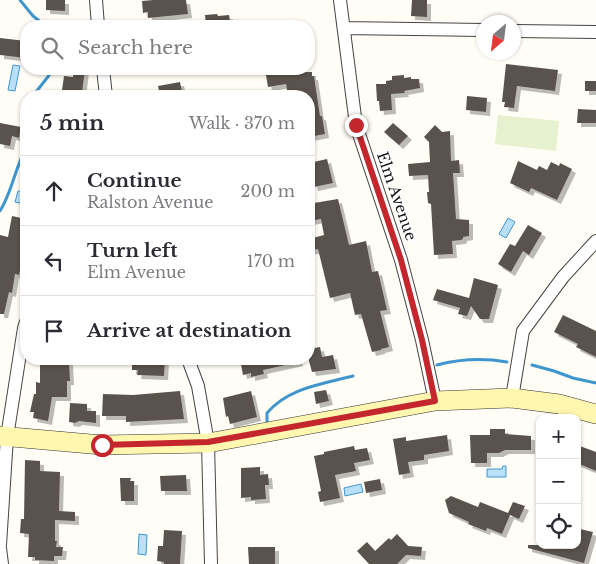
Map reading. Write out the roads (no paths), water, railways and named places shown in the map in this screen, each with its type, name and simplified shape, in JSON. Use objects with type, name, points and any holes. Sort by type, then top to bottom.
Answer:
[{"type":"street","points":[[96,0],[98,20]]},
{"type":"street","name":"Elm Avenue","points":[[340,0],[356,125],[401,260],[422,340],[435,401]]},
{"type":"street","points":[[344,28],[476,30]]},
{"type":"street","points":[[521,31],[596,32]]},
{"type":"street","points":[[104,75],[105,90]]},
{"type":"street","points":[[512,398],[523,331],[563,277],[596,241]]},
{"type":"street","points":[[2,564],[0,546],[4,437],[20,350]]},
{"type":"street","points":[[190,365],[198,386],[208,442],[211,564]]},
{"type":"street","points":[[4,437],[102,445],[208,442],[435,401],[512,398],[559,404],[596,414]]},
{"type":"water","points":[[13,65],[20,66],[15,91],[8,90]]},
{"type":"water","points":[[18,191],[20,192],[20,203],[15,202]]},
{"type":"water","points":[[508,218],[515,222],[506,238],[499,234]]},
{"type":"water","points":[[503,466],[506,466],[506,477],[487,477],[487,469],[502,469]]},
{"type":"water","points":[[361,484],[363,492],[345,496],[344,488]]},
{"type":"water","points":[[139,534],[147,535],[146,555],[138,554]]},
{"type":"waterway","points":[[20,0],[38,20]]},
{"type":"waterway","points":[[38,90],[49,75]]},
{"type":"waterway","points":[[0,211],[8,196],[20,162]]},
{"type":"waterway","points":[[437,365],[454,361],[472,360],[507,362]]},
{"type":"waterway","points":[[532,365],[596,383]]},
{"type":"waterway","points":[[267,425],[267,413],[275,405],[295,392],[353,376]]}]
